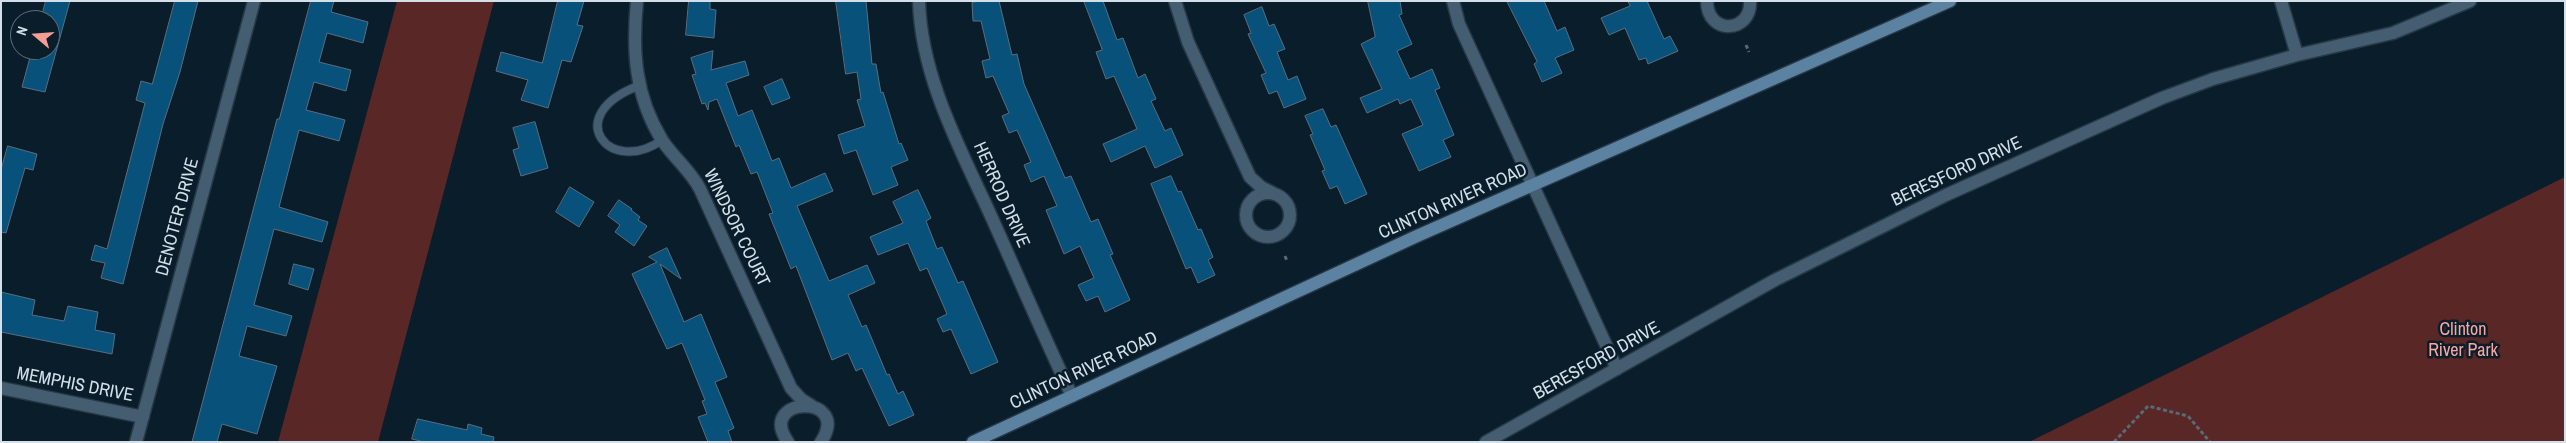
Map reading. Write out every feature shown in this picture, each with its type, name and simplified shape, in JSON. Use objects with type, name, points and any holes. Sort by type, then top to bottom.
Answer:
[{"type":"street","name":"DENOTER DRIVE","points":[[136,442],[254,1]]},
{"type":"street","name":"WINDSOR COURT","points":[[637,1],[633,38],[638,86],[662,140],[692,175],[700,188],[791,388],[801,399],[818,409],[826,422],[827,429],[821,442]]},
{"type":"street","name":"HERROD DRIVE","points":[[920,1],[923,42],[933,82],[968,166],[1072,396]]},
{"type":"street","points":[[1175,1],[1188,42],[1250,177],[1261,187],[1280,196],[1289,207],[1290,222],[1281,233],[1267,237],[1254,232],[1246,220],[1250,177]]},
{"type":"street","points":[[1453,1],[1459,24],[1618,369]]},
{"type":"street","points":[[1707,1],[1709,16],[1714,21],[1727,26],[1734,26],[1746,18],[1750,12],[1750,1]]},
{"type":"street","name":"CLINTON RIVER ROAD","points":[[973,442],[1418,236],[1950,1]]},
{"type":"street","points":[[2281,1],[2296,55]]},
{"type":"street","name":"BERESFORD DRIVE","points":[[1486,442],[1774,280],[1946,195],[2162,98],[2213,79],[2296,55],[2393,33],[2470,1]]},
{"type":"street","points":[[1248,205],[1258,195],[1273,193]]},
{"type":"street","name":"MEMPHIS DRIVE","points":[[1,388],[143,417]]},
{"type":"street","points":[[788,442],[782,430],[791,388]]},
{"type":"street","points":[[785,415],[797,406],[812,406]]},
{"type":"lane","points":[[638,86],[619,95],[606,106],[598,119],[598,135],[608,147],[620,150],[652,147],[662,140]]},
{"type":"path","points":[[1746,45],[1749,52]]},
{"type":"path","points":[[1285,256],[1287,261]]},
{"type":"path","points":[[2114,442],[2148,406],[2188,416],[2210,442]]},
{"type":"green space","points":[[397,1],[494,1],[378,442],[278,442]]},
{"type":"green space","name":"Clinton River Park","points":[[2565,177],[2565,442],[2029,442]]},
{"type":"building","points":[[46,1],[70,1],[60,37],[60,10],[44,10]]},
{"type":"building","points":[[175,1],[198,1],[180,72],[163,124],[123,284],[101,278],[105,263],[91,260],[95,245],[107,249],[145,103],[136,100],[141,81],[152,84]]},
{"type":"building","points":[[311,1],[334,1],[331,12],[368,22],[363,43],[327,33],[319,62],[351,70],[346,91],[314,82],[306,110],[345,120],[339,141],[299,130],[279,207],[328,222],[322,242],[274,229],[254,305],[292,316],[286,336],[247,326],[239,356],[277,366],[257,434],[222,424],[217,442],[192,442],[277,119],[279,119]]},
{"type":"building","points":[[558,1],[584,1],[577,25],[583,26],[571,62],[562,60],[548,108],[521,100],[528,80],[496,71],[501,52],[542,63]]},
{"type":"building","points":[[689,1],[710,1],[710,9],[716,10],[714,38],[686,35]]},
{"type":"building","points":[[836,1],[866,1],[872,64],[876,64],[881,93],[883,92],[899,144],[901,143],[908,160],[891,167],[898,185],[873,195],[856,150],[844,154],[838,135],[865,126],[857,100],[861,99],[857,72],[846,74]]},
{"type":"building","points":[[999,1],[1012,55],[1017,54],[1024,84],[1065,178],[1071,176],[1091,222],[1098,219],[1113,254],[1110,255],[1130,300],[1105,312],[1098,296],[1086,301],[1078,285],[1094,278],[1080,246],[1064,254],[1046,210],[1057,206],[1044,176],[1031,182],[1024,165],[1031,162],[1017,130],[1009,133],[1002,116],[1009,113],[993,76],[986,78],[982,61],[990,59],[981,21],[973,21],[972,3]]},
{"type":"building","points":[[1084,1],[1103,1],[1117,40],[1123,38],[1138,78],[1145,74],[1156,99],[1151,101],[1165,131],[1171,128],[1183,155],[1155,168],[1145,146],[1111,162],[1103,144],[1137,129],[1114,76],[1106,79],[1096,52],[1102,50]]},
{"type":"building","points":[[1368,1],[1400,1],[1402,14],[1399,15],[1412,44],[1397,51],[1410,79],[1432,69],[1440,88],[1435,90],[1454,135],[1443,140],[1451,157],[1419,171],[1402,134],[1423,125],[1411,99],[1400,104],[1398,99],[1367,113],[1360,98],[1382,89],[1361,44],[1375,37]]},
{"type":"building","points":[[1507,1],[1544,1],[1557,31],[1565,27],[1574,50],[1555,58],[1562,73],[1542,82],[1534,64],[1537,62]]},
{"type":"building","points":[[1628,1],[1647,1],[1664,39],[1670,36],[1678,51],[1648,64],[1646,58],[1639,60],[1625,28],[1609,35],[1601,18],[1630,6]]},
{"type":"building","points":[[1262,7],[1269,26],[1274,24],[1285,49],[1277,52],[1288,80],[1297,76],[1306,99],[1284,108],[1277,91],[1269,94],[1261,75],[1266,73],[1248,34],[1251,33],[1244,15]]},
{"type":"building","points":[[713,51],[711,70],[745,61],[749,75],[726,83],[738,116],[752,110],[772,161],[779,158],[791,188],[825,173],[833,191],[797,206],[829,281],[867,265],[875,283],[848,295],[862,327],[866,325],[887,375],[889,374],[898,394],[903,391],[914,415],[889,426],[862,368],[856,371],[848,353],[832,360],[796,266],[791,269],[769,214],[773,213],[757,172],[751,174],[739,145],[736,147],[717,99],[709,102],[708,110],[705,103],[702,104],[692,75],[696,74],[691,58]]},
{"type":"building","points":[[29,60],[54,60],[45,92],[22,87]]},
{"type":"building","points":[[782,79],[790,98],[772,105],[764,87]]},
{"type":"building","points":[[1323,109],[1331,127],[1336,125],[1367,194],[1345,204],[1337,186],[1330,189],[1322,171],[1325,170],[1310,135],[1313,134],[1305,116]]},
{"type":"building","points":[[535,122],[548,168],[521,176],[513,150],[519,148],[513,128]]},
{"type":"building","points":[[8,146],[37,154],[33,170],[25,168],[6,233],[1,232],[1,170]]},
{"type":"building","points":[[1171,176],[1178,192],[1181,191],[1198,230],[1201,229],[1213,257],[1208,260],[1215,275],[1198,283],[1191,267],[1186,269],[1151,184]]},
{"type":"building","points":[[570,187],[594,202],[579,227],[556,212]]},
{"type":"building","points":[[918,190],[931,218],[926,221],[937,249],[942,247],[958,283],[963,281],[998,362],[971,374],[951,329],[943,332],[937,319],[947,314],[927,268],[920,271],[908,243],[878,255],[870,237],[903,223],[893,202]]},
{"type":"building","points":[[619,200],[632,209],[640,217],[638,220],[647,226],[634,246],[615,232],[620,225],[608,216]]},
{"type":"building","points":[[667,248],[681,279],[660,264],[684,322],[701,314],[727,377],[715,382],[734,428],[728,431],[732,442],[708,442],[698,417],[707,414],[702,401],[705,400],[682,343],[667,349],[632,274],[657,262],[649,257]]},
{"type":"building","points":[[294,264],[314,269],[308,290],[289,284]]},
{"type":"building","points":[[1,292],[35,300],[32,315],[64,321],[68,306],[98,312],[95,330],[115,334],[112,354],[1,332]]},
{"type":"building","points":[[418,419],[467,430],[468,424],[482,428],[481,434],[494,437],[493,442],[424,442],[412,439]]}]
